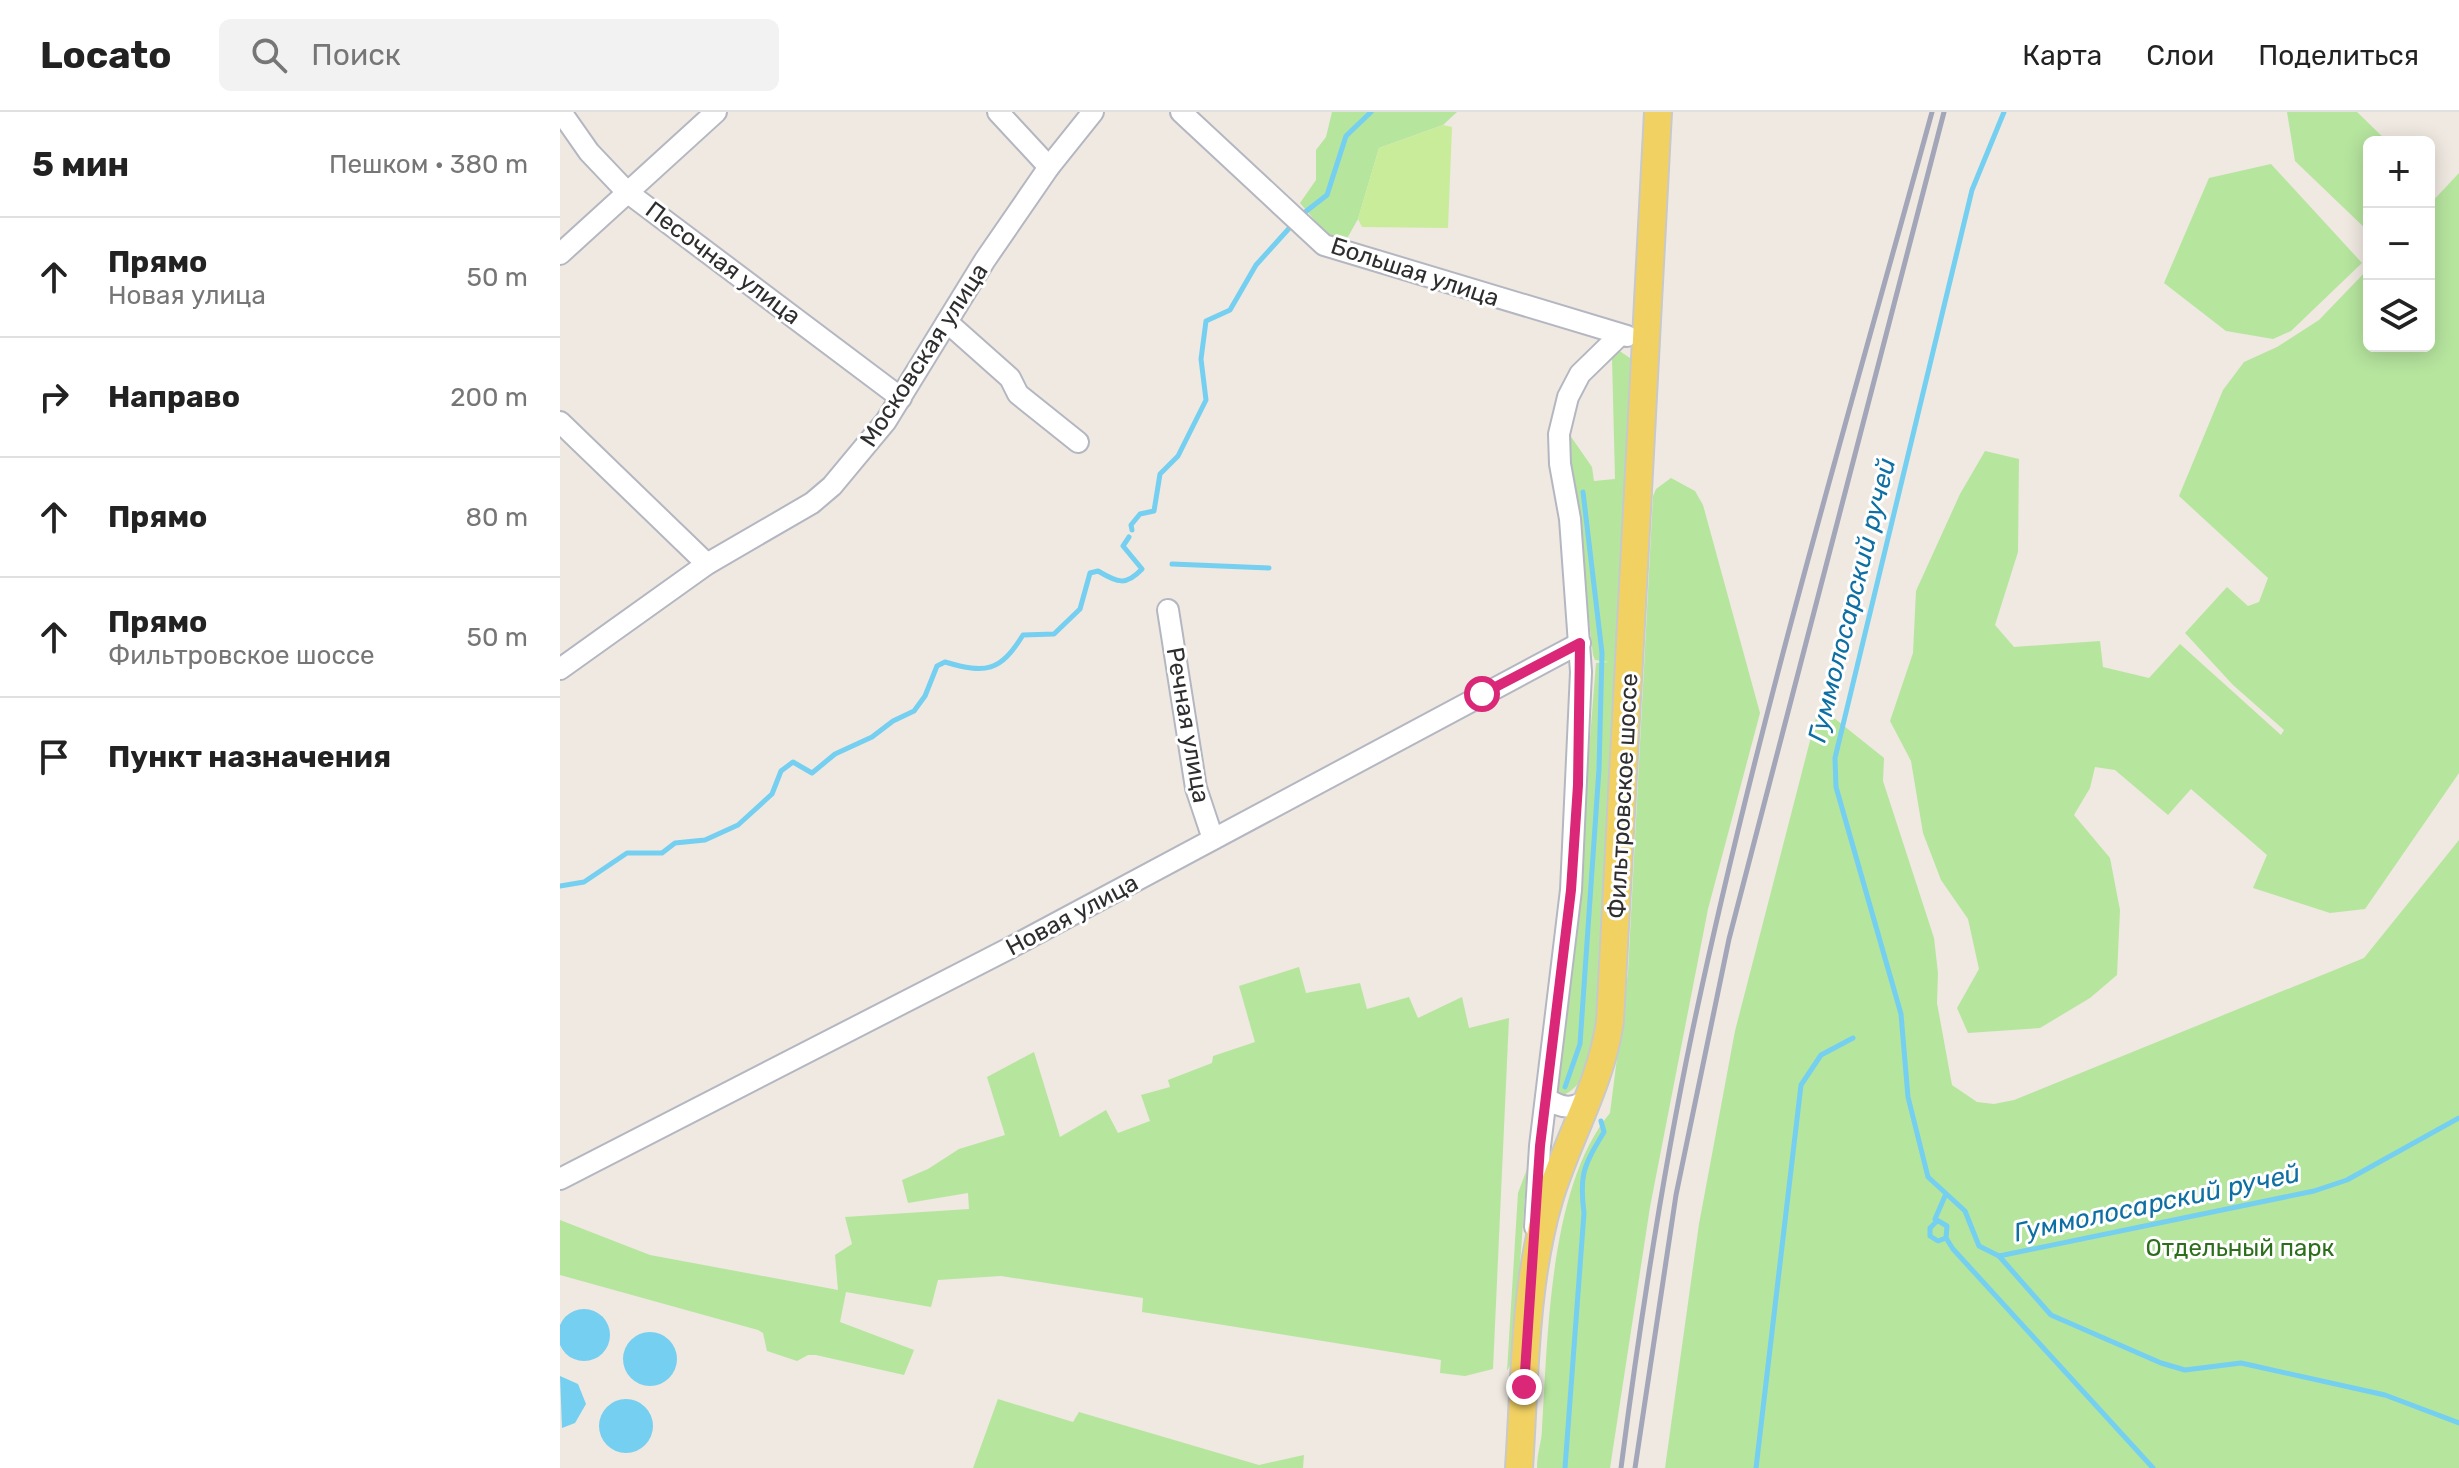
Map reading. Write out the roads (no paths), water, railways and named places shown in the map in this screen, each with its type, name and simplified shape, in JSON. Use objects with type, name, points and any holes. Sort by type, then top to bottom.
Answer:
[{"type":"main road","name":"Фильтровское шоссе","points":[[1519,1468],[1534,1277],[1549,1202],[1601,1071],[1610,1021],[1658,112]]},
{"type":"street","name":"Песочная улица","points":[[561,112],[589,152],[627,192],[901,398]]},
{"type":"street","points":[[560,254],[716,112]]},
{"type":"street","points":[[998,112],[1049,167]]},
{"type":"street","name":"Московская улица","points":[[560,669],[707,564],[822,495],[867,446],[901,398],[1049,167],[1093,112]]},
{"type":"street","name":"Большая улица","points":[[1181,112],[1324,245],[1363,260],[1620,335],[1646,338]]},
{"type":"street","points":[[947,322],[1010,378],[1018,394],[1078,442]]},
{"type":"street","points":[[1534,1277],[1535,1202],[1571,890],[1578,785],[1580,643],[1570,519],[1560,464],[1559,434],[1568,397],[1580,374],[1620,335]]},
{"type":"street","points":[[560,422],[707,564]]},
{"type":"street","name":"Речная улица","points":[[1168,610],[1196,788],[1213,839]]},
{"type":"street","name":"Новая улица","points":[[560,1179],[1213,839],[1580,643]]},
{"type":"street","points":[[1546,1098],[1564,1107],[1582,1104],[1589,1098]]},
{"type":"water","points":[[584,1309],[602,1317],[610,1335],[602,1353],[584,1361],[566,1353],[558,1335],[566,1317]]},
{"type":"water","points":[[650,1332],[669,1340],[677,1359],[669,1378],[650,1386],[631,1378],[623,1359],[631,1340]]},
{"type":"water","points":[[560,1376],[578,1384],[586,1404],[575,1423],[562,1428]]},
{"type":"water","points":[[626,1399],[645,1407],[653,1426],[645,1445],[626,1453],[607,1445],[599,1426],[607,1407]]},
{"type":"waterway","points":[[1300,216],[1327,195],[1346,136],[1371,112]]},
{"type":"waterway","name":"Гуммолосарский ручей","points":[[2004,112],[1972,190],[1835,758],[1836,787],[1901,1014],[1908,1097],[1928,1177],[1965,1211],[1979,1246],[1999,1256],[2314,1191],[2347,1180],[2459,1118]]},
{"type":"waterway","points":[[1132,530],[1131,525],[1140,514],[1154,511],[1160,474],[1178,456],[1206,400],[1201,359],[1206,321],[1230,310],[1256,265],[1293,224]]},
{"type":"waterway","points":[[1565,1087],[1580,1044],[1599,769],[1602,653],[1583,492]]},
{"type":"waterway","points":[[560,886],[584,882],[627,853],[662,853],[675,843],[705,840],[738,825],[772,794],[781,771],[793,762],[812,773],[835,754],[872,737],[893,721],[914,711],[925,696],[937,666],[945,662],[971,668],[991,667],[1007,657],[1023,635],[1054,634],[1080,609],[1090,573],[1098,571],[1122,581],[1142,569],[1123,546],[1129,537]]},
{"type":"waterway","points":[[1172,564],[1269,568]]},
{"type":"waterway","points":[[1756,1468],[1801,1085],[1821,1055],[1853,1038]]},
{"type":"waterway","points":[[1565,1468],[1584,1213],[1583,1179],[1604,1132],[1601,1121]]},
{"type":"waterway","points":[[1945,1196],[1935,1219],[1947,1226],[1946,1238],[1953,1249],[2153,1468]]},
{"type":"waterway","points":[[1936,1222],[1930,1228],[1930,1236],[1938,1241],[1946,1238]]},
{"type":"waterway","points":[[1999,1256],[2051,1315],[2161,1363],[2185,1370],[2241,1363],[2385,1395],[2459,1423]]},
{"type":"railway","points":[[1621,1468],[1661,1195],[1718,917],[1774,686],[1932,112]]},
{"type":"railway","points":[[1635,1468],[1676,1195],[1729,939],[1944,112]]},
{"type":"park label","name":"Отдельный парк","points":[[2240,1248]]}]
